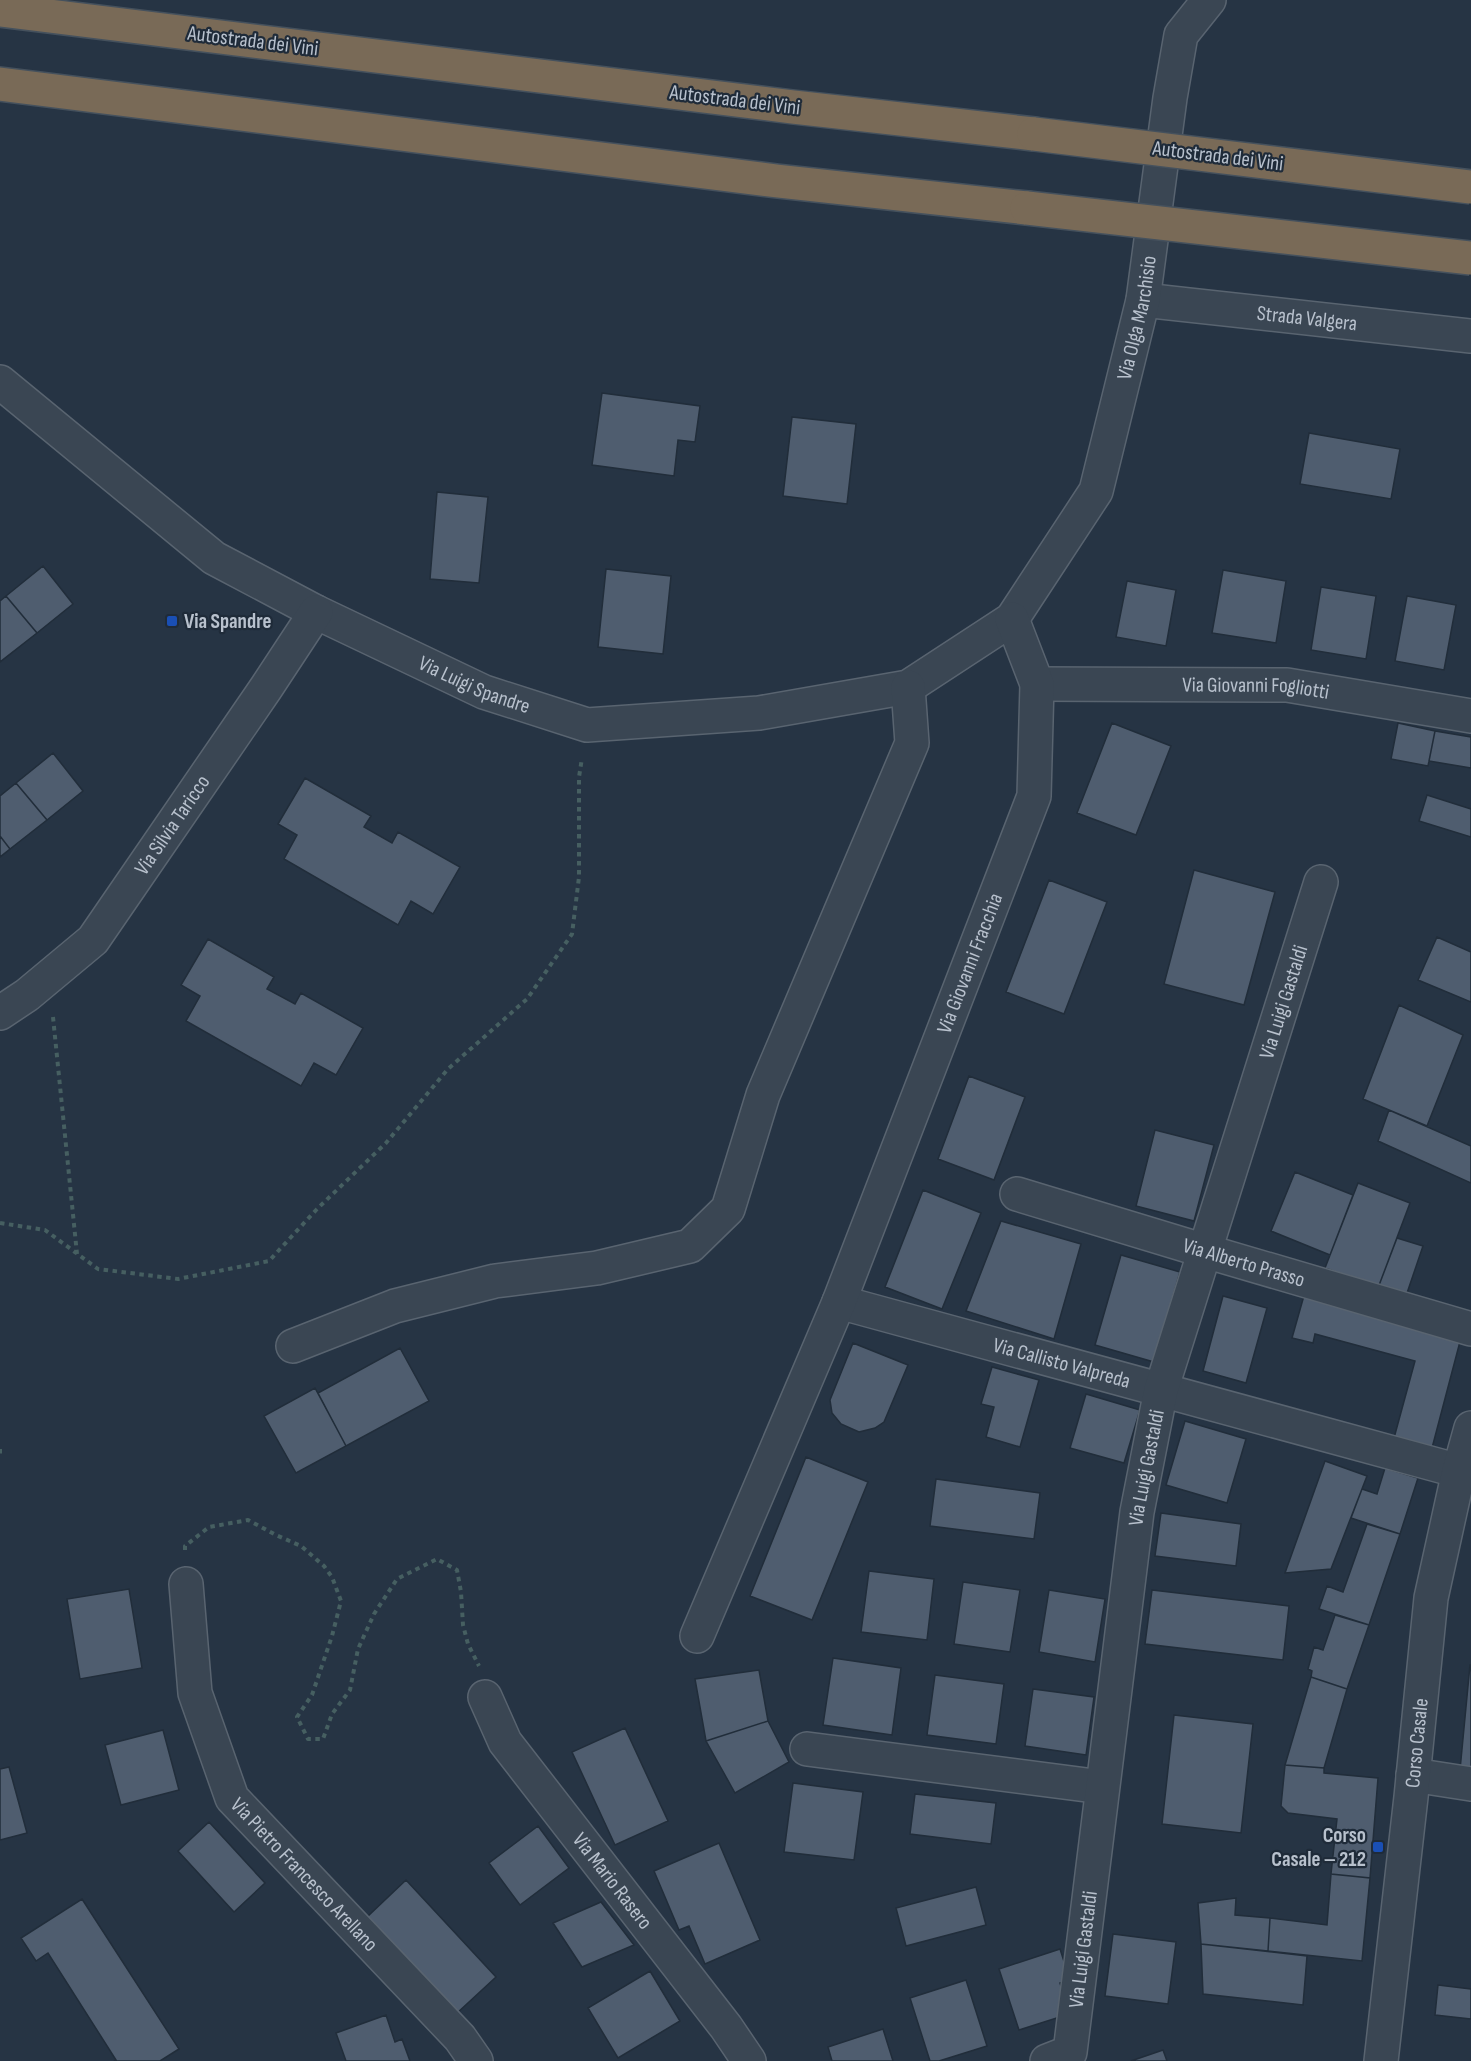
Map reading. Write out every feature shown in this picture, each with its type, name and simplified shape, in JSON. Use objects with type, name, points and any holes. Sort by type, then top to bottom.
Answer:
[{"type":"highway","name":"Autostrada dei Vini","points":[[0,10],[1471,187]]},
{"type":"highway","points":[[0,84],[777,181],[1471,258]]},
{"type":"street","name":"Via Olga Marchisio","points":[[1012,619],[1096,491],[1143,300],[1170,98],[1181,35],[1209,0]]},
{"type":"street","name":"Strada Valgera","points":[[1143,300],[1471,336]]},
{"type":"street","name":"Via Luigi Spandre","points":[[0,382],[214,558],[316,612],[484,692],[587,725],[759,713],[908,687],[1012,619]]},
{"type":"street","name":"Via Silvia Taricco","points":[[0,1013],[27,995],[93,940],[316,612]]},
{"type":"street","name":"Via Giovanni Fracchia","points":[[697,1636],[838,1302],[1034,796],[1037,684],[1012,619]]},
{"type":"street","name":"Via Giovanni Fogliotti","points":[[1037,684],[1287,685],[1471,716]]},
{"type":"street","points":[[292,1346],[395,1306],[495,1281],[597,1268],[690,1246],[728,1209],[763,1095],[912,743],[908,687]]},
{"type":"street","name":"Via Luigi Gastaldi","points":[[1047,2061],[1070,2052],[1137,1512],[1161,1390],[1321,882]]},
{"type":"street","name":"Via Alberto Prasso","points":[[1017,1194],[1471,1329]]},
{"type":"street","name":"Via Callisto Valpreda","points":[[838,1302],[1459,1471]]},
{"type":"street","name":"Corso Casale","points":[[1381,2061],[1431,1598],[1459,1471],[1471,1428]]},
{"type":"street","name":"Via Pietro Francesco Arellano","points":[[186,1584],[195,1693],[232,1798],[460,2038],[476,2061]]},
{"type":"street","name":"Via Mario Rasero","points":[[485,1697],[505,1742],[726,2027],[749,2061]]},
{"type":"street","points":[[807,1749],[1102,1787]]},
{"type":"street","points":[[1413,1775],[1471,1784]]},
{"type":"path","points":[[0,1223],[45,1230],[98,1269],[177,1279],[269,1261],[317,1209],[386,1143],[448,1069],[527,999],[572,934],[579,877],[579,777],[587,725]]},
{"type":"path","points":[[49,977],[78,1254]]},
{"type":"path","points":[[0,1449],[0,1457]]},
{"type":"path","points":[[186,1584],[185,1546],[209,1527],[248,1520],[301,1546],[324,1566],[332,1577],[341,1601],[312,1695],[297,1717],[308,1738],[323,1738],[332,1714],[350,1690],[358,1649],[374,1614],[398,1579],[437,1559],[457,1570],[463,1625],[468,1644],[479,1664],[485,1697]]},
{"type":"building","points":[[602,393],[700,406],[695,442],[678,440],[674,476],[592,465]]},
{"type":"building","points":[[792,417],[856,424],[847,504],[783,496]]},
{"type":"building","points":[[1309,433],[1400,449],[1391,499],[1300,484]]},
{"type":"building","points":[[437,492],[488,497],[479,583],[430,579]]},
{"type":"building","points":[[43,566],[73,604],[37,633],[6,596]]},
{"type":"building","points":[[606,569],[671,576],[663,654],[598,647]]},
{"type":"building","points":[[1223,570],[1286,581],[1276,643],[1212,633]]},
{"type":"building","points":[[1127,581],[1176,590],[1166,646],[1116,637]]},
{"type":"building","points":[[1321,587],[1376,596],[1366,659],[1311,650]]},
{"type":"building","points":[[6,596],[37,633],[0,662],[0,601]]},
{"type":"building","points":[[1407,596],[1456,605],[1444,670],[1395,661]]},
{"type":"building","points":[[1112,723],[1171,746],[1136,835],[1077,813]]},
{"type":"building","points":[[1398,723],[1435,731],[1428,766],[1391,759]]},
{"type":"building","points":[[1435,731],[1471,737],[1471,768],[1429,761]]},
{"type":"building","points":[[53,753],[83,791],[47,820],[16,783]]},
{"type":"building","points":[[305,778],[371,816],[364,827],[392,843],[398,832],[460,867],[433,914],[411,901],[398,925],[284,859],[297,835],[278,824]]},
{"type":"building","points":[[16,783],[47,820],[10,849],[0,836],[0,796]]},
{"type":"building","points":[[1427,795],[1471,809],[1471,837],[1419,821]]},
{"type":"building","points":[[0,836],[10,849],[0,857]]},
{"type":"building","points":[[1194,870],[1275,892],[1244,1005],[1164,984]]},
{"type":"building","points":[[1049,880],[1107,902],[1064,1014],[1006,992]]},
{"type":"building","points":[[1437,937],[1471,952],[1471,1002],[1418,980]]},
{"type":"building","points":[[208,939],[274,977],[267,989],[295,1004],[301,993],[363,1028],[336,1075],[314,1063],[301,1086],[186,1021],[200,996],[181,985]]},
{"type":"building","points":[[1399,1005],[1463,1035],[1427,1126],[1363,1099]]},
{"type":"building","points":[[969,1076],[1025,1097],[994,1180],[938,1159]]},
{"type":"building","points":[[1389,1110],[1471,1146],[1471,1183],[1378,1141]]},
{"type":"building","points":[[1155,1130],[1214,1145],[1194,1221],[1136,1206]]},
{"type":"building","points":[[1295,1172],[1353,1195],[1330,1255],[1271,1231]]},
{"type":"building","points":[[1358,1183],[1410,1203],[1378,1288],[1325,1268]]},
{"type":"building","points":[[923,1190],[981,1213],[942,1309],[885,1287]]},
{"type":"building","points":[[1001,1221],[1081,1244],[1054,1339],[966,1311]]},
{"type":"building","points":[[1397,1238],[1423,1246],[1406,1296],[1378,1288]]},
{"type":"building","points":[[1121,1255],[1180,1272],[1154,1362],[1095,1345]]},
{"type":"building","points":[[1305,1292],[1462,1334],[1432,1448],[1394,1438],[1415,1361],[1315,1334],[1313,1343],[1292,1338]]},
{"type":"building","points":[[1223,1296],[1267,1308],[1246,1383],[1203,1371]]},
{"type":"building","points":[[853,1343],[908,1365],[884,1422],[875,1428],[859,1432],[841,1424],[832,1413],[830,1400]]},
{"type":"building","points":[[400,1348],[429,1401],[346,1446],[318,1393]]},
{"type":"building","points":[[992,1367],[1039,1380],[1020,1447],[986,1437],[994,1407],[981,1404]]},
{"type":"building","points":[[315,1388],[346,1446],[296,1473],[264,1416]]},
{"type":"building","points":[[1086,1394],[1140,1410],[1124,1463],[1070,1448]]},
{"type":"building","points":[[1185,1421],[1246,1439],[1227,1503],[1166,1485]]},
{"type":"building","points":[[806,1457],[868,1482],[812,1620],[750,1596]]},
{"type":"building","points":[[1325,1461],[1367,1476],[1331,1569],[1285,1573]]},
{"type":"building","points":[[1385,1468],[1418,1478],[1400,1534],[1351,1518],[1362,1489],[1377,1494]]},
{"type":"building","points":[[936,1479],[1040,1493],[1034,1539],[930,1526]]},
{"type":"building","points":[[1161,1513],[1241,1524],[1236,1566],[1155,1556]]},
{"type":"building","points":[[1367,1524],[1400,1534],[1369,1625],[1319,1609],[1327,1586],[1343,1592]]},
{"type":"building","points":[[869,1571],[934,1579],[927,1640],[861,1632]]},
{"type":"building","points":[[963,1582],[1020,1590],[1010,1652],[954,1644]]},
{"type":"building","points":[[129,1589],[142,1668],[80,1679],[67,1599]]},
{"type":"building","points":[[1049,1590],[1105,1599],[1095,1662],[1039,1652]]},
{"type":"building","points":[[1152,1590],[1289,1606],[1283,1660],[1145,1644]]},
{"type":"building","points":[[1335,1615],[1369,1625],[1347,1689],[1311,1677],[1312,1671],[1308,1669],[1314,1647],[1323,1650]]},
{"type":"building","points":[[833,1658],[901,1668],[892,1735],[823,1725]]},
{"type":"building","points":[[1471,1665],[1471,1771],[1460,1770]]},
{"type":"building","points":[[759,1670],[768,1721],[706,1741],[695,1679]]},
{"type":"building","points":[[935,1675],[1004,1684],[996,1744],[927,1735]]},
{"type":"building","points":[[1311,1677],[1347,1689],[1324,1768],[1285,1765]]},
{"type":"building","points":[[1033,1689],[1094,1697],[1086,1755],[1025,1746]]},
{"type":"building","points":[[1174,1715],[1253,1724],[1241,1833],[1162,1824]]},
{"type":"building","points":[[768,1721],[789,1762],[735,1793],[706,1741]]},
{"type":"building","points":[[625,1728],[668,1821],[615,1845],[572,1752]]},
{"type":"building","points":[[163,1730],[179,1790],[121,1805],[105,1745]]},
{"type":"building","points":[[1285,1765],[1324,1768],[1324,1773],[1378,1778],[1370,1878],[1331,1874],[1337,1819],[1288,1813],[1281,1806]]},
{"type":"building","points":[[9,1767],[27,1833],[0,1840],[0,1769]]},
{"type":"building","points":[[793,1783],[863,1792],[854,1860],[784,1852]]},
{"type":"building","points":[[915,1794],[996,1803],[991,1844],[910,1834]]},
{"type":"building","points":[[209,1822],[265,1883],[234,1912],[178,1851]]},
{"type":"building","points":[[538,1826],[569,1868],[520,1905],[489,1863]]},
{"type":"building","points":[[719,1843],[760,1940],[705,1964],[689,1926],[679,1930],[654,1871]]},
{"type":"building","points":[[1331,1874],[1370,1878],[1362,1961],[1268,1951],[1270,1918],[1327,1925]]},
{"type":"building","points":[[406,1880],[496,1977],[456,2014],[366,1918]]},
{"type":"building","points":[[976,1887],[986,1925],[906,1946],[896,1908]]},
{"type":"building","points":[[1236,1898],[1235,1915],[1270,1918],[1268,1951],[1201,1944],[1198,1903]]},
{"type":"building","points":[[82,1899],[179,2049],[160,2061],[114,2061],[116,2060],[48,1953],[36,1961],[21,1938]]},
{"type":"building","points":[[601,1902],[634,1945],[582,1967],[553,1923]]},
{"type":"building","points":[[1113,1934],[1176,1942],[1168,2004],[1105,1996]]},
{"type":"building","points":[[1201,1944],[1307,1956],[1303,2005],[1203,1994]]},
{"type":"building","points":[[1060,1949],[1070,1980],[1060,1983],[1067,2006],[1063,2016],[1019,2030],[999,1969]]},
{"type":"building","points":[[650,1971],[680,2021],[618,2058],[588,2008]]},
{"type":"building","points":[[966,1980],[987,2046],[939,2061],[930,2061],[910,1998]]},
{"type":"building","points":[[1438,1985],[1471,1989],[1471,2019],[1435,2015]]},
{"type":"building","points":[[386,2015],[395,2042],[402,2039],[410,2061],[346,2061],[336,2033]]},
{"type":"building","points":[[883,2029],[893,2061],[832,2061],[828,2047]]},
{"type":"building","points":[[1163,2050],[1167,2061],[1131,2061]]},
{"type":"place","name":"Via Spandre","points":[[172,621]]},
{"type":"place","name":"Corso Casale – 212","points":[[1378,1847]]}]
